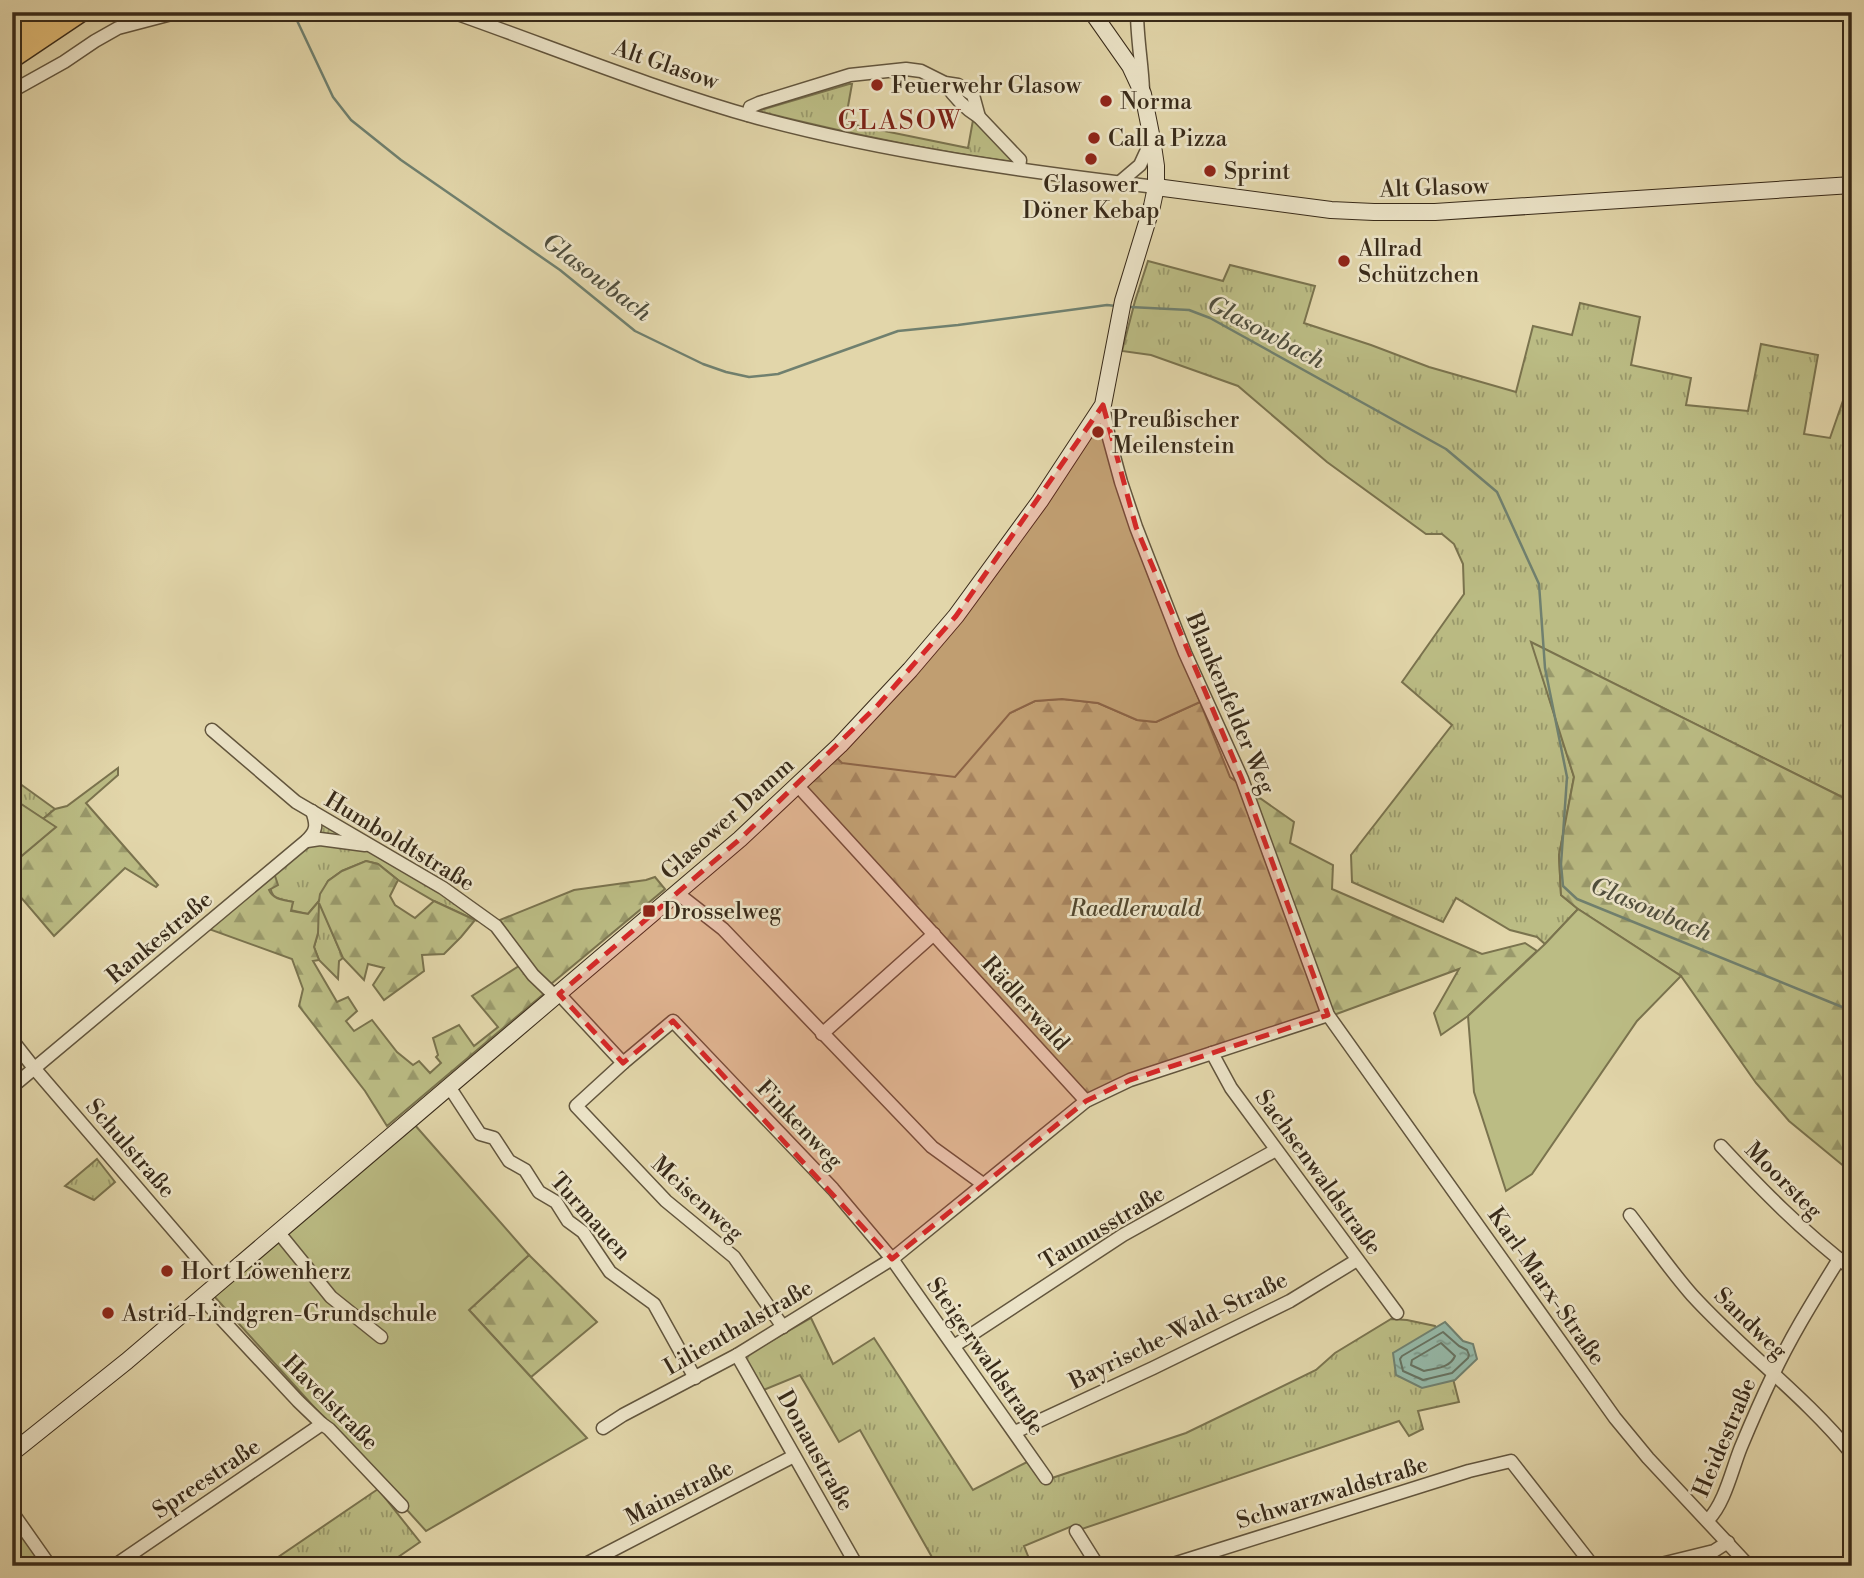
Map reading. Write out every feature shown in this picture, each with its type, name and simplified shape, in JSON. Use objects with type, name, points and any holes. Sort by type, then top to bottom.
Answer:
[{"type":"highway","points":[[12,39],[54,12]]},
{"type":"highway","points":[[12,57],[79,12]]},
{"type":"street","points":[[12,91],[118,28],[179,12]]},
{"type":"street","name":"Alt Glasow","points":[[452,12],[675,92],[842,138],[913,153],[1333,210],[1459,211],[1852,185]]},
{"type":"street","name":"Glasower Damm","points":[[12,1453],[127,1361],[279,1233],[677,893],[798,786],[878,705],[956,616],[1040,501],[1103,405],[1121,308],[1152,208],[1156,166],[1143,94],[1130,66],[1092,12]]},
{"type":"street","points":[[1137,12],[1143,94]]},
{"type":"street","points":[[1115,44],[1137,36]]},
{"type":"street","points":[[748,114],[750,107],[759,103],[862,73],[906,69],[921,71],[945,83],[957,85],[973,95],[978,117],[1020,160],[1019,168]]},
{"type":"street","points":[[1120,182],[1140,165],[1152,139]]},
{"type":"street","name":"Blankenfelder Weg","points":[[1103,405],[1115,460],[1136,527],[1185,653],[1242,779],[1328,1015]]},
{"type":"street","name":"Humboldtstraße","points":[[212,730],[296,803],[443,888],[496,926],[533,975],[557,995],[623,1063]]},
{"type":"street","name":"Rädlerwald","points":[[798,786],[1086,1101]]},
{"type":"street","points":[[306,841],[315,833],[316,823],[312,811]]},
{"type":"street","points":[[306,841],[320,839],[372,846]]},
{"type":"street","name":"Rankestraße","points":[[12,1087],[306,841]]},
{"type":"street","points":[[677,893],[723,929],[932,1147],[983,1184]]},
{"type":"street","points":[[822,1034],[934,934]]},
{"type":"street","name":"Lilienthalstraße","points":[[603,1428],[737,1355],[892,1259],[1086,1101],[1130,1080],[1328,1015]]},
{"type":"street","name":"Karl-Marx-Straße","points":[[1328,1015],[1615,1418],[1648,1458],[1749,1566]]},
{"type":"street","name":"Finkenweg","points":[[623,1063],[673,1021],[833,1189],[892,1259]]},
{"type":"street","name":"Schulstraße","points":[[12,1040],[219,1283]]},
{"type":"street","name":"Sachsenwaldstraße","points":[[1212,1054],[1231,1088],[1397,1312]]},
{"type":"street","name":"Meisenweg","points":[[623,1063],[576,1106],[666,1201],[734,1257],[783,1327]]},
{"type":"street","name":"Turmauen","points":[[450,1087],[480,1134],[494,1138],[509,1161],[525,1170],[539,1192],[556,1202],[568,1221],[583,1232],[610,1272],[654,1304],[695,1378]]},
{"type":"street","name":"Moorsteg","points":[[1721,1146],[1794,1223],[1852,1269]]},
{"type":"street","name":"Taunusstraße","points":[[954,1346],[1124,1235],[1276,1150]]},
{"type":"street","name":"Sandweg","points":[[1630,1215],[1692,1294],[1773,1375],[1829,1426],[1852,1454]]},
{"type":"street","points":[[279,1233],[331,1297],[381,1337]]},
{"type":"street","name":"Steigerwaldstraße","points":[[892,1259],[1046,1478]]},
{"type":"street","name":"Heidestraße","points":[[1708,1520],[1720,1504],[1773,1375],[1800,1322],[1839,1259]]},
{"type":"street","name":"Bayrische-Wald-Straße","points":[[1015,1432],[1290,1301],[1357,1260]]},
{"type":"street","name":"Havelstraße","points":[[202,1298],[298,1401],[329,1429],[402,1506]]},
{"type":"street","name":"Donaustraße","points":[[737,1355],[857,1566]]},
{"type":"street","name":"Spreestraße","points":[[114,1566],[322,1424]]},
{"type":"street","name":"Mainstraße","points":[[582,1566],[794,1456]]},
{"type":"street","name":"Schwarzwaldstraße","points":[[1167,1566],[1469,1471],[1511,1461],[1593,1566]]},
{"type":"street","points":[[12,1512],[50,1566]]},
{"type":"street","points":[[1076,1531],[1098,1566]]},
{"type":"street","points":[[1653,1566],[1714,1551],[1728,1542]]},
{"type":"highlighted area","points":[[1103,405],[1136,527],[1242,779],[1328,1015],[1130,1080],[1086,1101],[892,1259],[673,1021],[623,1063],[559,994],[740,839],[878,705],[956,616]]},
{"type":"green space","points":[[852,84],[845,123],[968,148],[973,120],[1011,156],[1012,162],[884,140],[758,111]]},
{"type":"green space","points":[[1148,261],[1223,281],[1230,265],[1315,286],[1304,323],[1429,367],[1516,392],[1533,326],[1572,335],[1580,303],[1640,317],[1631,365],[1691,378],[1686,405],[1748,411],[1761,344],[1818,355],[1804,434],[1830,438],[1846,392],[1852,394],[1852,802],[1532,643],[1574,777],[1559,856],[1561,895],[1578,909],[1545,944],[1537,937],[1510,930],[1456,898],[1443,922],[1352,882],[1351,855],[1452,725],[1402,682],[1464,594],[1463,564],[1454,544],[1442,534],[1426,534],[1327,462],[1238,386],[1151,355],[1122,351]]},
{"type":"green space","points":[[1096,430],[1103,433],[1126,515],[1200,702],[1156,722],[1137,720],[1098,703],[1062,699],[1035,701],[1010,713],[955,777],[842,763],[838,759],[840,750]]},
{"type":"green space","points":[[1531,642],[1852,802],[1852,1173],[1789,1121],[1756,1083],[1681,976],[1561,895],[1559,855],[1574,777]]},
{"type":"green space","name":"Raedlerwald","points":[[1062,699],[1098,703],[1137,720],[1156,722],[1200,702],[1230,777],[1294,822],[1290,843],[1333,865],[1332,889],[1482,954],[1525,943],[1537,951],[1468,1016],[1441,1035],[1434,1013],[1459,969],[1331,1016],[1085,1096],[805,785],[840,750],[1010,713],[1035,701]]},
{"type":"green space","points":[[118,768],[118,775],[86,803],[158,885],[156,887],[125,868],[54,936],[12,887],[12,864],[55,827],[43,819],[55,809],[67,806]]},
{"type":"green space","points":[[12,778],[55,809],[43,819],[12,798]]},
{"type":"green space","points":[[12,798],[56,827],[12,864]]},
{"type":"green space","points":[[324,824],[468,909],[475,920],[434,901],[398,880],[378,864],[366,861],[342,871],[328,881],[319,901],[343,958],[339,961],[338,979],[319,960],[314,947],[318,933],[318,902],[308,914],[290,910],[293,902],[274,895],[269,883],[269,876],[318,826]]},
{"type":"green space","points":[[366,861],[378,864],[398,880],[390,896],[395,905],[415,918],[434,901],[475,920],[444,954],[422,955],[424,971],[384,1000],[373,985],[384,968],[368,964],[364,980],[343,958],[319,903],[318,933],[314,947],[319,960],[313,961],[337,1002],[348,997],[357,1011],[346,1021],[354,1031],[372,1020],[397,1052],[413,1065],[419,1061],[430,1073],[441,1063],[436,1057],[438,1055],[433,1038],[459,1025],[474,1046],[498,1027],[472,996],[522,964],[546,992],[387,1126],[365,1091],[299,1006],[303,989],[292,959],[206,928],[269,876],[275,876],[278,885],[269,890],[273,896],[293,902],[291,911],[308,914],[319,901],[328,881],[342,871]]},
{"type":"green space","points":[[655,877],[665,889],[551,984],[535,973],[500,920],[574,890]]},
{"type":"green space","points":[[1578,909],[1681,976],[1637,1021],[1532,1174],[1506,1191],[1474,1092],[1468,1016]]},
{"type":"green space","points":[[414,1124],[529,1255],[469,1310],[587,1438],[426,1531],[213,1295]]},
{"type":"green space","points":[[97,1159],[115,1182],[94,1200],[65,1186]]},
{"type":"green space","points":[[529,1255],[597,1322],[531,1377],[469,1310]]},
{"type":"green space","points":[[811,1318],[833,1364],[874,1338],[973,1490],[1029,1461],[1046,1480],[1186,1433],[1316,1370],[1335,1353],[1391,1319],[1435,1326],[1442,1336],[1459,1402],[1418,1411],[1423,1429],[1409,1436],[1399,1421],[1079,1530],[1072,1526],[1024,1546],[1030,1561],[1021,1566],[937,1566],[860,1430],[839,1442],[800,1375],[761,1391],[743,1357]]},
{"type":"green space","points":[[378,1489],[420,1542],[385,1566],[265,1566]]},
{"type":"green space","points":[[12,1520],[45,1566],[15,1566],[12,1562]]},
{"type":"water","points":[[1445,1322],[1463,1341],[1473,1344],[1477,1359],[1455,1380],[1422,1388],[1396,1375],[1393,1353]]},
{"type":"waterway","name":"Glasowbach","points":[[293,12],[333,97],[351,120],[401,160],[560,270],[635,331],[703,364],[749,377],[778,374],[898,331],[1116,306]]},
{"type":"waterway","name":"Glasowbach","points":[[1130,307],[1189,310],[1210,318],[1446,449],[1497,492],[1539,584],[1545,668],[1567,777],[1561,864],[1563,886],[1577,899],[1852,1011]]},
{"type":"place","name":"Feuerwehr Glasow","points":[[877,85]]},
{"type":"place","name":"Norma","points":[[1106,101]]},
{"type":"place","name":"Call a Pizza","points":[[1094,138]]},
{"type":"place","name":"Glasower Döner Kebap","points":[[1091,159]]},
{"type":"place","name":"Sprint","points":[[1210,171]]},
{"type":"place","name":"Allrad Schützchen","points":[[1344,261]]},
{"type":"place","name":"Preußischer Meilenstein","points":[[1098,432]]},
{"type":"place","name":"Drosselweg","points":[[649,911]]},
{"type":"place","name":"Hort Löwenherz","points":[[167,1271]]},
{"type":"place","name":"Astrid-Lindgren-Grundschule","points":[[108,1313]]},
{"type":"district","name":"GLASOW","points":[[900,120]]}]
